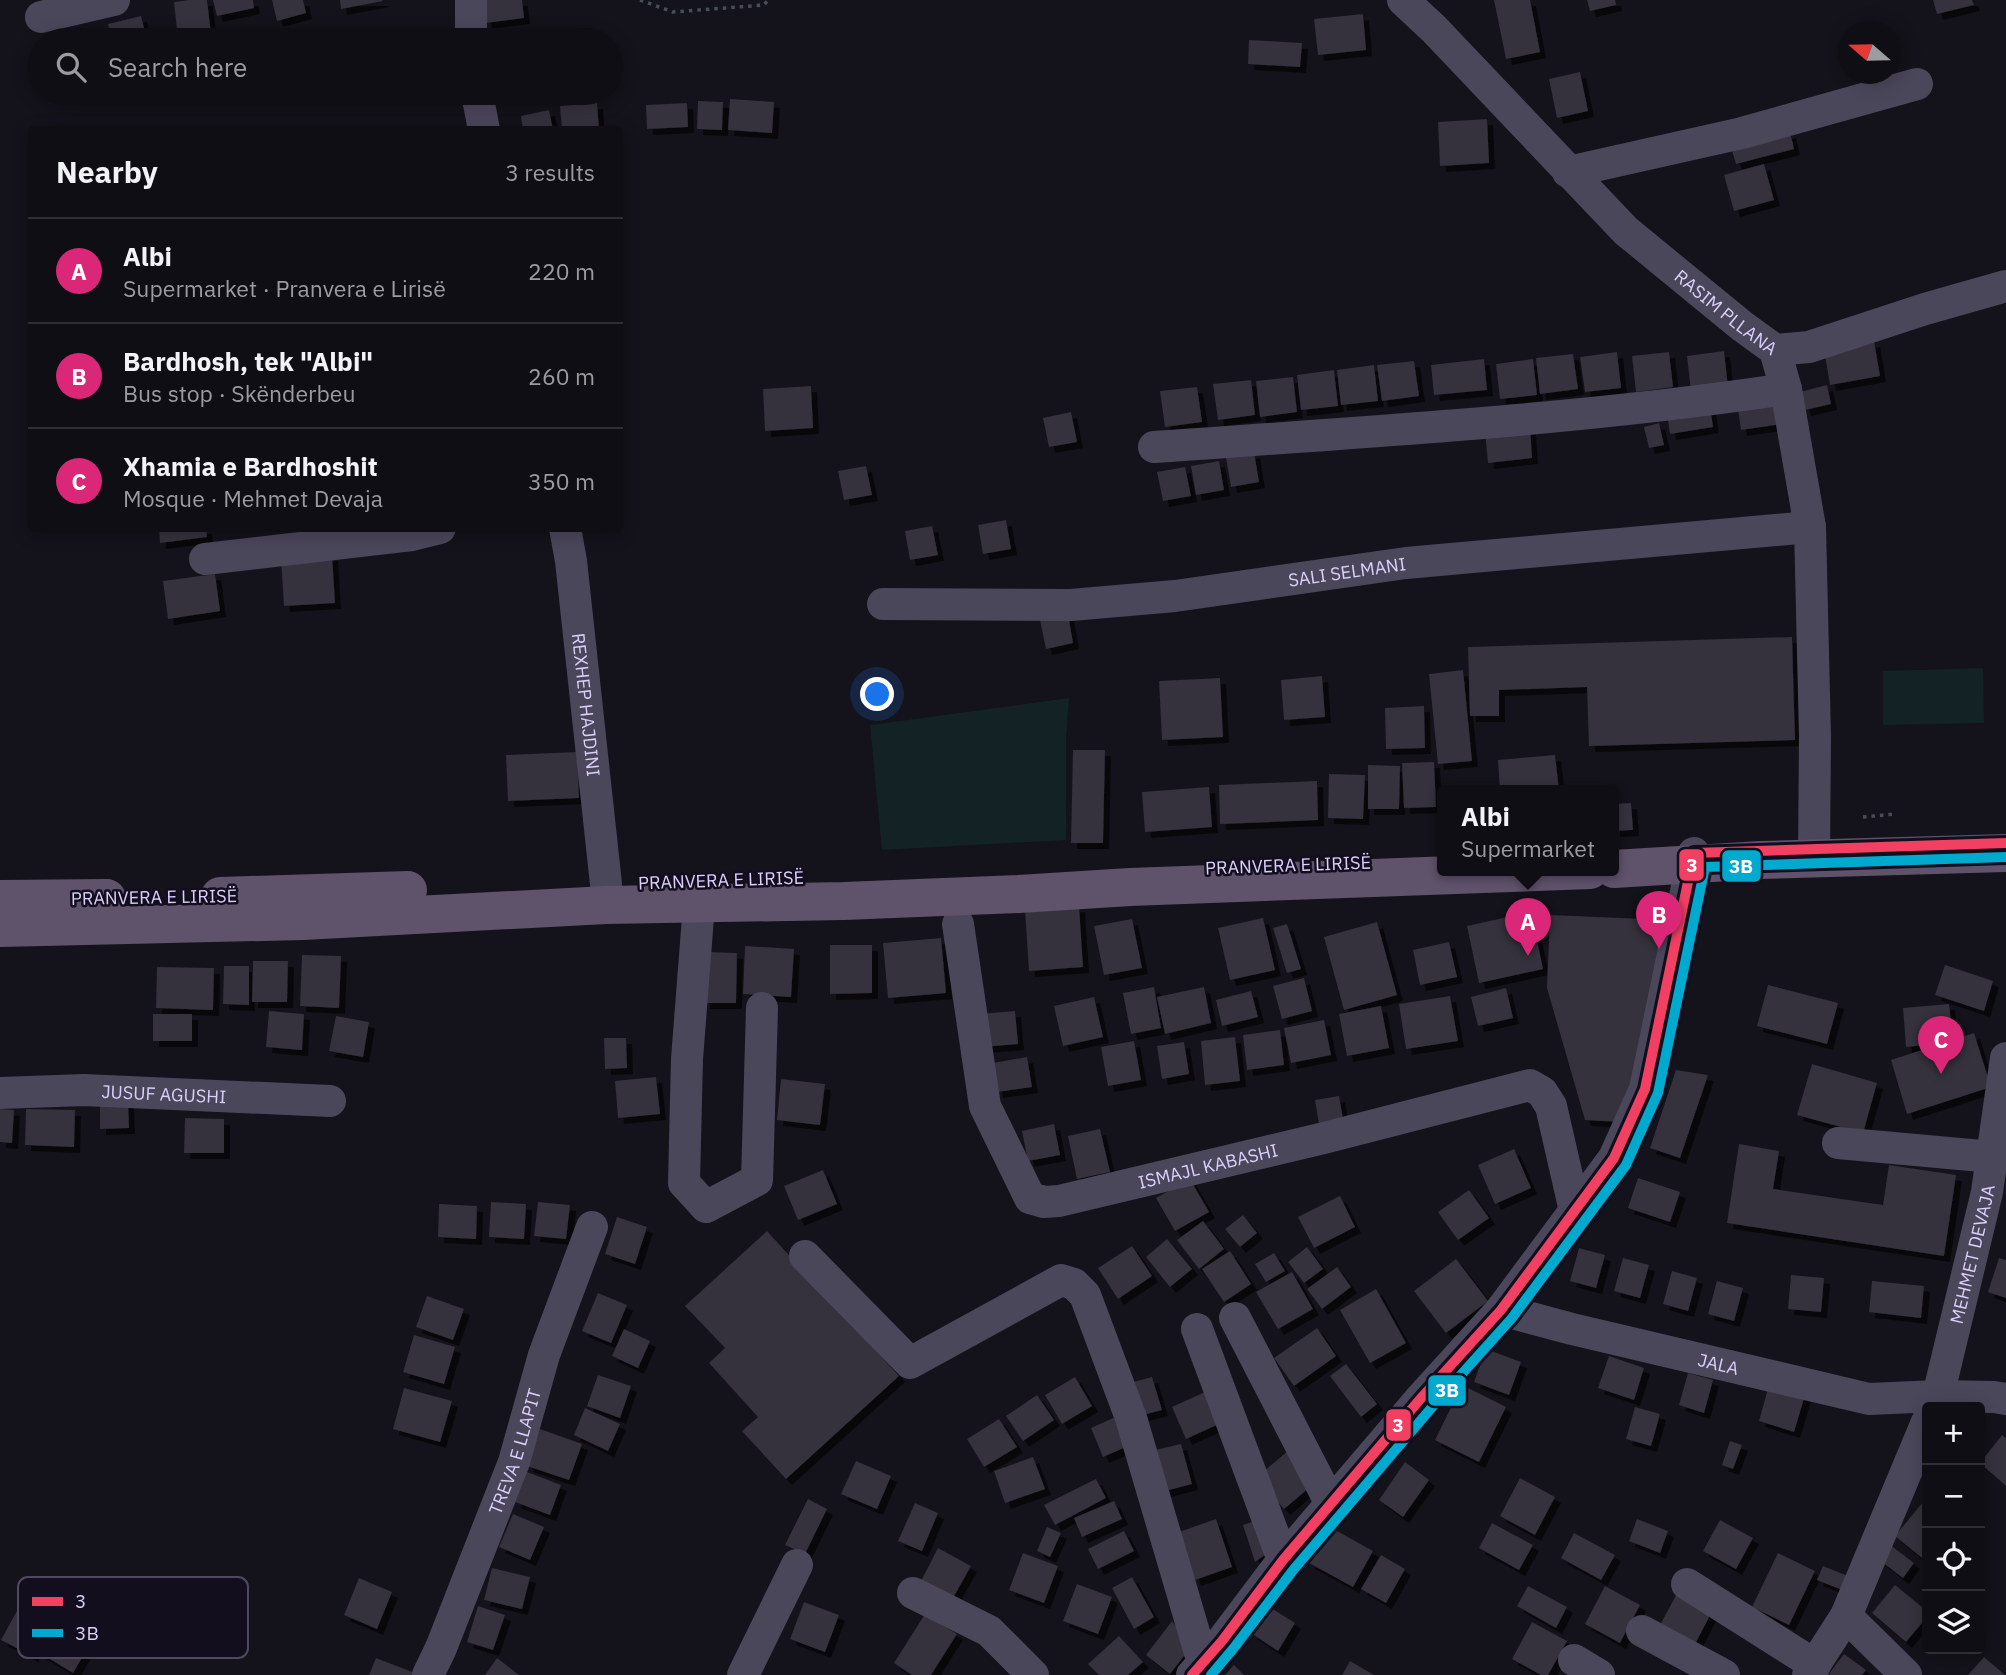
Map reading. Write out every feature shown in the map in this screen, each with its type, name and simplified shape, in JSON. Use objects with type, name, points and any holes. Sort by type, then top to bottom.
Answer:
[{"type":"main road","points":[[1619,868],[1693,859],[2006,843]]},
{"type":"main road","points":[[1814,853],[2006,853]]},
{"type":"main road","points":[[1619,856],[1693,859]]},
{"type":"main road","name":"PRANVERA E LIRISË","points":[[0,899],[133,898],[1437,860]]},
{"type":"main road","name":"PRANVERA E LIRISË","points":[[0,928],[303,920],[606,905],[844,901],[1437,876]]},
{"type":"street","points":[[41,17],[114,0]]},
{"type":"street","points":[[471,0],[471,28]]},
{"type":"street","name":"RASIM PLLANA","points":[[1403,0],[1434,29],[1626,231],[1775,350],[1786,389],[1810,527],[1815,737],[1814,853]]},
{"type":"street","points":[[1568,172],[1742,133],[1917,84]]},
{"type":"street","points":[[479,105],[483,126]]},
{"type":"street","points":[[1775,350],[1809,347],[2006,286]]},
{"type":"street","points":[[1154,447],[1568,417],[1786,389]]},
{"type":"street","name":"SALI SELMANI","points":[[883,604],[1072,605],[1175,596],[1406,563],[1810,527]]},
{"type":"street","points":[[205,559],[424,532]]},
{"type":"street","name":"REXHEP HAJDINI","points":[[566,532],[595,766],[606,884]]},
{"type":"street","points":[[1198,1669],[1283,1560],[1422,1397],[1501,1310],[1614,1158],[1645,1089],[1693,859]]},
{"type":"street","name":"PRANVERA E LIRISË","points":[[699,904],[687,1059],[684,1183],[706,1207],[757,1180],[762,1008]]},
{"type":"street","name":"ISMAJL KABASHI","points":[[958,924],[985,1106],[1030,1198],[1044,1202],[1059,1201],[1324,1138],[1530,1085],[1542,1092],[1551,1106],[1575,1211]]},
{"type":"street","name":"MEHMET DEVAJA","points":[[1935,1402],[1987,1192],[2006,1058]]},
{"type":"street","name":"JUSUF AGUSHI","points":[[0,1093],[83,1090],[330,1101]]},
{"type":"street","points":[[1838,1143],[1993,1157]]},
{"type":"street","name":"TREVA E LLAPIT","points":[[428,1675],[442,1648],[514,1462],[544,1355],[592,1227]]},
{"type":"street","points":[[805,1256],[910,1363],[1061,1280],[1074,1284],[1085,1295],[1131,1418],[1198,1669]]},
{"type":"street","name":"JALA","points":[[1501,1310],[1787,1381],[1922,1407]]},
{"type":"street","points":[[1235,1318],[1331,1504]]},
{"type":"street","points":[[1197,1329],[1283,1560]]},
{"type":"street","name":"JALA","points":[[1966,1402],[1994,1396],[2006,1399]]},
{"type":"street","name":"MEHMET DEVAJA","points":[[1812,1670],[1846,1616],[1922,1435]]},
{"type":"street","points":[[743,1675],[797,1565]]},
{"type":"street","points":[[1688,1584],[1812,1670]]},
{"type":"street","points":[[913,1593],[989,1631],[1033,1675]]},
{"type":"street","points":[[1846,1616],[1906,1675]]},
{"type":"street","points":[[1642,1631],[1724,1675]]},
{"type":"path","points":[[640,0],[673,12],[764,5],[768,0]]},
{"type":"path","points":[[1863,817],[1895,814]]},
{"type":"shaded area","points":[[1983,668],[1984,723],[1883,725],[1883,671]]},
{"type":"shaded area","points":[[1069,698],[1066,739],[1066,840],[882,850],[870,725]]},
{"type":"building","points":[[207,0],[210,28],[177,28],[174,2]]},
{"type":"building","points":[[213,0],[253,0],[254,8],[217,16]]},
{"type":"building","points":[[272,0],[303,0],[306,13],[277,21]]},
{"type":"building","points":[[340,0],[382,0],[383,1],[341,9]]},
{"type":"building","points":[[482,0],[522,0],[524,18],[486,23]]},
{"type":"building","points":[[1494,0],[1530,0],[1540,52],[1506,59]]},
{"type":"building","points":[[1587,0],[1615,0],[1616,5],[1590,11]]},
{"type":"building","points":[[1933,0],[1972,0],[1974,5],[1937,14]]},
{"type":"building","points":[[1363,14],[1366,50],[1318,55],[1314,19]]},
{"type":"building","points":[[141,16],[144,28],[109,28],[108,24]]},
{"type":"building","points":[[1249,40],[1302,43],[1300,67],[1248,64]]},
{"type":"building","points":[[1580,72],[1588,111],[1557,118],[1549,79]]},
{"type":"building","points":[[730,99],[774,102],[772,133],[728,130]]},
{"type":"building","points":[[698,101],[723,102],[722,130],[697,129]]},
{"type":"building","points":[[687,103],[688,127],[647,129],[646,105]]},
{"type":"building","points":[[597,105],[599,126],[562,126],[560,106]]},
{"type":"building","points":[[549,110],[552,126],[522,126],[521,116]]},
{"type":"building","points":[[1487,119],[1489,163],[1440,166],[1438,122]]},
{"type":"building","points":[[1790,132],[1794,149],[1736,164],[1731,147]]},
{"type":"building","points":[[1764,164],[1774,200],[1734,211],[1724,175]]},
{"type":"building","points":[[1874,341],[1880,376],[1830,385],[1824,349]]},
{"type":"building","points":[[1724,351],[1728,387],[1691,391],[1687,356]]},
{"type":"building","points":[[1617,352],[1621,388],[1585,392],[1580,357]]},
{"type":"building","points":[[1669,352],[1673,387],[1636,392],[1632,356]]},
{"type":"building","points":[[1573,354],[1578,389],[1540,394],[1536,358]]},
{"type":"building","points":[[1484,359],[1487,390],[1434,395],[1431,365]]},
{"type":"building","points":[[1533,359],[1537,395],[1500,399],[1496,364]]},
{"type":"building","points":[[1414,361],[1419,396],[1382,401],[1377,365]]},
{"type":"building","points":[[1374,365],[1378,401],[1341,405],[1337,370]]},
{"type":"building","points":[[1334,370],[1338,406],[1301,410],[1297,375]]},
{"type":"building","points":[[1293,377],[1297,412],[1260,417],[1256,381]]},
{"type":"building","points":[[1251,380],[1255,415],[1218,420],[1213,384]]},
{"type":"building","points":[[1827,385],[1831,404],[1805,410],[1800,392]]},
{"type":"building","points":[[811,386],[813,428],[765,431],[763,389]]},
{"type":"building","points":[[1197,387],[1202,422],[1165,427],[1160,391]]},
{"type":"building","points":[[1777,396],[1781,424],[1741,430],[1737,402]]},
{"type":"building","points":[[1710,407],[1713,427],[1670,434],[1667,414]]},
{"type":"building","points":[[1071,412],[1077,442],[1049,447],[1043,418]]},
{"type":"building","points":[[1659,423],[1664,445],[1649,448],[1644,427]]},
{"type":"building","points":[[1530,428],[1532,458],[1488,463],[1485,432]]},
{"type":"building","points":[[1254,452],[1259,482],[1231,487],[1226,458]]},
{"type":"building","points":[[1219,461],[1224,490],[1196,495],[1191,466]]},
{"type":"building","points":[[866,466],[872,495],[844,500],[838,471]]},
{"type":"building","points":[[1185,467],[1191,496],[1163,501],[1157,472]]},
{"type":"building","points":[[1006,520],[1011,549],[983,554],[978,525]]},
{"type":"building","points":[[932,526],[938,555],[910,560],[905,531]]},
{"type":"building","points":[[159,532],[206,532],[207,537],[160,543]]},
{"type":"building","points":[[332,555],[335,603],[284,606],[281,558]]},
{"type":"building","points":[[215,574],[220,611],[168,619],[163,581]]},
{"type":"building","points":[[1068,614],[1073,643],[1046,649],[1040,620]]},
{"type":"building","points":[[1792,637],[1795,740],[1589,746],[1587,687],[1499,690],[1499,716],[1470,716],[1468,647]]},
{"type":"building","points":[[1463,670],[1472,761],[1438,764],[1429,674]]},
{"type":"building","points":[[1322,676],[1325,717],[1284,720],[1281,680]]},
{"type":"building","points":[[1220,678],[1223,737],[1162,740],[1159,681]]},
{"type":"building","points":[[1424,706],[1425,748],[1386,749],[1385,708]]},
{"type":"building","points":[[1073,750],[1105,750],[1103,843],[1071,843]]},
{"type":"building","points":[[577,752],[579,798],[508,801],[506,755]]},
{"type":"building","points":[[1555,755],[1558,785],[1500,785],[1498,760]]},
{"type":"building","points":[[1434,762],[1436,807],[1404,808],[1402,763]]},
{"type":"building","points":[[1368,765],[1400,766],[1399,809],[1368,809]]},
{"type":"building","points":[[1329,774],[1365,775],[1363,819],[1328,818]]},
{"type":"building","points":[[1317,781],[1318,820],[1220,824],[1219,785]]},
{"type":"building","points":[[1209,787],[1212,827],[1145,832],[1142,792]]},
{"type":"building","points":[[1631,803],[1633,830],[1619,831],[1619,804]]},
{"type":"building","points":[[1079,906],[1083,967],[1029,971],[1025,910]]},
{"type":"building","points":[[1531,912],[1543,969],[1479,983],[1467,926]]},
{"type":"building","points":[[1550,915],[1668,920],[1665,986],[1621,1122],[1585,1120],[1547,988]]},
{"type":"building","points":[[1263,918],[1275,970],[1230,980],[1218,928]]},
{"type":"building","points":[[1132,919],[1142,968],[1104,975],[1094,926]]},
{"type":"building","points":[[1377,922],[1397,995],[1344,1010],[1324,937]]},
{"type":"building","points":[[1287,924],[1301,969],[1287,973],[1273,928]]},
{"type":"building","points":[[941,938],[946,993],[888,998],[883,943]]},
{"type":"building","points":[[1449,942],[1457,977],[1420,985],[1413,950]]},
{"type":"building","points":[[830,945],[872,945],[872,993],[830,994]]},
{"type":"building","points":[[745,946],[794,949],[791,997],[743,994]]},
{"type":"building","points":[[705,952],[737,953],[736,1003],[704,1003]]},
{"type":"building","points":[[302,955],[341,956],[339,1008],[300,1006]]},
{"type":"building","points":[[253,961],[288,961],[287,1002],[252,1002]]},
{"type":"building","points":[[1945,965],[1993,981],[1984,1011],[1935,995]]},
{"type":"building","points":[[224,966],[249,966],[249,1005],[223,1004]]},
{"type":"building","points":[[157,967],[214,968],[213,1010],[156,1008]]},
{"type":"building","points":[[1304,978],[1312,1011],[1282,1019],[1273,986]]},
{"type":"building","points":[[1768,985],[1838,1003],[1827,1044],[1757,1026]]},
{"type":"building","points":[[1154,987],[1161,1028],[1131,1034],[1123,993]]},
{"type":"building","points":[[1204,987],[1211,1023],[1165,1034],[1157,997]]},
{"type":"building","points":[[1506,988],[1513,1018],[1478,1026],[1471,997]]},
{"type":"building","points":[[1251,991],[1258,1017],[1222,1026],[1216,1000]]},
{"type":"building","points":[[1450,996],[1458,1041],[1406,1049],[1399,1004]]},
{"type":"building","points":[[1094,997],[1103,1037],[1063,1046],[1054,1006]]},
{"type":"building","points":[[1949,1004],[1951,1022],[1935,1023],[1937,1044],[1906,1047],[1903,1008]]},
{"type":"building","points":[[1381,1006],[1389,1048],[1347,1056],[1339,1014]]},
{"type":"building","points":[[269,1011],[304,1014],[302,1050],[266,1047]]},
{"type":"building","points":[[1015,1011],[1018,1044],[983,1047],[980,1014]]},
{"type":"building","points":[[153,1014],[192,1014],[192,1041],[153,1041]]},
{"type":"building","points":[[336,1016],[369,1022],[363,1057],[329,1051]]},
{"type":"building","points":[[1324,1020],[1331,1055],[1291,1063],[1284,1028]]},
{"type":"building","points":[[1280,1030],[1284,1065],[1247,1070],[1243,1035]]},
{"type":"building","points":[[1974,1033],[1991,1087],[1907,1114],[1891,1060]]},
{"type":"building","points":[[1235,1037],[1240,1081],[1205,1085],[1201,1041]]},
{"type":"building","points":[[604,1038],[626,1038],[627,1068],[605,1069]]},
{"type":"building","points":[[1134,1041],[1141,1080],[1108,1086],[1101,1047]]},
{"type":"building","points":[[1184,1042],[1189,1074],[1162,1079],[1157,1046]]},
{"type":"building","points":[[1027,1057],[1032,1087],[997,1092],[993,1063]]},
{"type":"building","points":[[1812,1064],[1877,1083],[1863,1133],[1797,1115]]},
{"type":"building","points":[[1676,1070],[1708,1075],[1680,1158],[1650,1148]]},
{"type":"building","points":[[656,1077],[660,1114],[618,1118],[615,1081]]},
{"type":"building","points":[[781,1079],[825,1084],[820,1125],[777,1120]]},
{"type":"building","points":[[1339,1096],[1343,1119],[1319,1124],[1315,1100]]},
{"type":"building","points":[[100,1102],[128,1102],[129,1128],[100,1129]]},
{"type":"building","points":[[0,1109],[14,1110],[12,1143],[0,1142]]},
{"type":"building","points":[[26,1109],[75,1110],[74,1147],[25,1145]]},
{"type":"building","points":[[185,1118],[224,1119],[224,1153],[184,1153]]},
{"type":"building","points":[[1054,1124],[1060,1155],[1028,1161],[1022,1131]]},
{"type":"building","points":[[1100,1129],[1110,1172],[1077,1179],[1068,1136]]},
{"type":"building","points":[[1739,1144],[1779,1151],[1773,1189],[1883,1205],[1889,1165],[1956,1175],[1944,1256],[1727,1223]]},
{"type":"building","points":[[1514,1149],[1531,1188],[1495,1204],[1478,1165]]},
{"type":"building","points":[[823,1170],[837,1204],[798,1220],[784,1186]]},
{"type":"building","points":[[1638,1178],[1680,1192],[1670,1222],[1628,1208]]},
{"type":"building","points":[[1190,1179],[1209,1212],[1175,1231],[1156,1198]]},
{"type":"building","points":[[1469,1190],[1489,1218],[1458,1240],[1438,1212]]},
{"type":"building","points":[[1340,1196],[1355,1227],[1314,1248],[1298,1217]]},
{"type":"building","points":[[491,1202],[526,1204],[524,1239],[489,1237]]},
{"type":"building","points":[[538,1202],[570,1205],[566,1239],[534,1236]]},
{"type":"building","points":[[439,1204],[477,1206],[476,1239],[438,1237]]},
{"type":"building","points":[[1243,1215],[1257,1233],[1240,1247],[1225,1229]]},
{"type":"building","points":[[617,1217],[647,1227],[635,1264],[605,1254]]},
{"type":"building","points":[[1203,1221],[1224,1249],[1199,1269],[1177,1240]]},
{"type":"building","points":[[767,1231],[899,1376],[786,1479],[742,1431],[758,1417],[709,1363],[725,1348],[685,1306]]},
{"type":"building","points":[[1167,1239],[1192,1269],[1170,1287],[1146,1257]]},
{"type":"building","points":[[1132,1246],[1152,1276],[1118,1299],[1098,1268]]},
{"type":"building","points":[[1307,1247],[1323,1269],[1304,1283],[1288,1262]]},
{"type":"building","points":[[1579,1248],[1605,1255],[1596,1288],[1570,1281]]},
{"type":"building","points":[[1230,1251],[1251,1284],[1224,1302],[1202,1269]]},
{"type":"building","points":[[1274,1253],[1285,1271],[1266,1282],[1255,1264]]},
{"type":"building","points":[[1623,1258],[1649,1265],[1640,1298],[1614,1291]]},
{"type":"building","points":[[1999,1258],[2006,1260],[2006,1298],[1988,1292]]},
{"type":"building","points":[[1456,1259],[1488,1301],[1446,1333],[1414,1291]]},
{"type":"building","points":[[1337,1267],[1351,1287],[1322,1309],[1307,1289]]},
{"type":"building","points":[[1672,1271],[1697,1278],[1688,1311],[1663,1304]]},
{"type":"building","points":[[1292,1272],[1313,1309],[1278,1329],[1256,1292]]},
{"type":"building","points":[[1791,1275],[1824,1278],[1821,1312],[1788,1309]]},
{"type":"building","points":[[1717,1281],[1743,1288],[1734,1321],[1708,1314]]},
{"type":"building","points":[[1872,1281],[1924,1286],[1921,1318],[1869,1312]]},
{"type":"building","points":[[1376,1289],[1406,1343],[1370,1363],[1340,1310]]},
{"type":"building","points":[[598,1293],[627,1305],[611,1343],[582,1331]]},
{"type":"building","points":[[427,1296],[464,1309],[453,1340],[416,1327]]},
{"type":"building","points":[[1317,1328],[1336,1356],[1294,1386],[1274,1358]]},
{"type":"building","points":[[624,1329],[650,1341],[638,1368],[612,1356]]},
{"type":"building","points":[[414,1335],[455,1347],[444,1384],[403,1372]]},
{"type":"building","points":[[1486,1349],[1521,1362],[1509,1395],[1474,1382]]},
{"type":"building","points":[[1609,1356],[1644,1368],[1634,1400],[1598,1388]]},
{"type":"building","points":[[1346,1364],[1377,1404],[1361,1417],[1330,1376]]},
{"type":"building","points":[[1688,1373],[1713,1380],[1704,1413],[1679,1405]]},
{"type":"building","points":[[598,1375],[631,1386],[620,1418],[587,1406]]},
{"type":"building","points":[[1075,1377],[1092,1406],[1062,1424],[1045,1395]]},
{"type":"building","points":[[1152,1377],[1162,1410],[1143,1415],[1133,1382]]},
{"type":"building","points":[[1462,1385],[1506,1407],[1479,1462],[1435,1440]]},
{"type":"building","points":[[1769,1385],[1805,1395],[1794,1432],[1759,1421]]},
{"type":"building","points":[[404,1388],[452,1401],[440,1442],[393,1429]]},
{"type":"building","points":[[1207,1391],[1221,1423],[1186,1439],[1172,1407]]},
{"type":"building","points":[[1037,1395],[1054,1420],[1023,1441],[1006,1416]]},
{"type":"building","points":[[1635,1407],[1660,1414],[1651,1446],[1626,1439]]},
{"type":"building","points":[[585,1408],[620,1424],[608,1451],[574,1435]]},
{"type":"building","points":[[1122,1414],[1135,1443],[1103,1457],[1091,1428]]},
{"type":"building","points":[[999,1419],[1017,1447],[984,1467],[967,1439]]},
{"type":"building","points":[[540,1429],[582,1444],[569,1480],[527,1466]]},
{"type":"building","points":[[2002,1435],[2006,1438],[2006,1486],[1985,1467],[1985,1457]]},
{"type":"building","points":[[1730,1441],[1742,1445],[1733,1469],[1722,1465]]},
{"type":"building","points":[[1181,1444],[1192,1484],[1165,1491],[1155,1450]]},
{"type":"building","points":[[1289,1450],[1316,1482],[1284,1509],[1257,1477]]},
{"type":"building","points":[[1033,1457],[1045,1489],[1005,1503],[994,1471]]},
{"type":"building","points":[[856,1461],[891,1476],[877,1509],[841,1494]]},
{"type":"building","points":[[1405,1462],[1429,1480],[1403,1517],[1379,1500]]},
{"type":"building","points":[[527,1472],[561,1485],[550,1515],[515,1502]]},
{"type":"building","points":[[1520,1478],[1555,1497],[1535,1535],[1500,1516]]},
{"type":"building","points":[[1096,1479],[1106,1498],[1055,1525],[1044,1505]]},
{"type":"building","points":[[808,1499],[827,1509],[805,1554],[785,1545]]},
{"type":"building","points":[[1114,1501],[1122,1519],[1082,1537],[1074,1518]]},
{"type":"building","points":[[915,1503],[938,1513],[922,1551],[898,1541]]},
{"type":"building","points":[[1922,1503],[1922,1558],[1895,1536]]},
{"type":"building","points":[[513,1514],[544,1527],[530,1560],[499,1547]]},
{"type":"building","points":[[1216,1519],[1232,1567],[1195,1580],[1179,1532]]},
{"type":"building","points":[[1637,1519],[1668,1531],[1660,1553],[1629,1541]]},
{"type":"building","points":[[1258,1520],[1269,1552],[1255,1562],[1243,1525]]},
{"type":"building","points":[[1720,1520],[1753,1538],[1736,1569],[1703,1551]]},
{"type":"building","points":[[1492,1523],[1533,1545],[1519,1570],[1479,1548]]},
{"type":"building","points":[[1328,1526],[1373,1551],[1353,1587],[1309,1563]]},
{"type":"building","points":[[1047,1527],[1061,1533],[1050,1557],[1037,1551]]},
{"type":"building","points":[[1124,1531],[1134,1551],[1098,1569],[1088,1549]]},
{"type":"building","points":[[1574,1533],[1615,1555],[1601,1580],[1561,1558]]},
{"type":"building","points":[[1889,1544],[1914,1563],[1903,1578],[1878,1559]]},
{"type":"building","points":[[938,1548],[971,1566],[953,1598],[921,1581]]},
{"type":"building","points":[[1023,1553],[1058,1566],[1044,1603],[1009,1590]]},
{"type":"building","points":[[1778,1553],[1815,1571],[1789,1625],[1752,1607]]},
{"type":"building","points":[[1381,1555],[1405,1569],[1386,1603],[1361,1589]]},
{"type":"building","points":[[1823,1566],[1848,1576],[1842,1590],[1817,1580]]},
{"type":"building","points":[[492,1568],[530,1577],[522,1609],[484,1600]]},
{"type":"building","points":[[1132,1577],[1154,1617],[1134,1629],[1112,1588]]},
{"type":"building","points":[[359,1578],[392,1592],[377,1629],[344,1615]]},
{"type":"building","points":[[1077,1584],[1112,1597],[1098,1634],[1063,1621]]},
{"type":"building","points":[[1895,1585],[1922,1607],[1922,1623],[1906,1642],[1872,1613]]},
{"type":"building","points":[[1528,1586],[1567,1607],[1556,1628],[1517,1606]]},
{"type":"building","points":[[1605,1586],[1640,1605],[1620,1643],[1585,1624]]},
{"type":"building","points":[[1680,1588],[1715,1606],[1695,1644],[1660,1625]]},
{"type":"building","points":[[804,1602],[839,1615],[825,1652],[790,1639]]},
{"type":"building","points":[[478,1606],[505,1615],[493,1650],[467,1642]]},
{"type":"building","points":[[1268,1606],[1295,1623],[1278,1651],[1251,1633]]},
{"type":"building","points":[[18,1609],[18,1649],[1,1640]]},
{"type":"building","points":[[925,1614],[957,1634],[931,1675],[912,1675],[894,1663]]},
{"type":"building","points":[[1172,1621],[1191,1647],[1170,1674],[1146,1655]]},
{"type":"building","points":[[1532,1622],[1567,1641],[1548,1675],[1541,1675],[1512,1659]]},
{"type":"building","points":[[1119,1636],[1143,1662],[1128,1675],[1099,1675],[1088,1664]]},
{"type":"building","points":[[1844,1654],[1866,1670],[1862,1675],[1828,1675]]},
{"type":"building","points":[[1984,1657],[2005,1675],[1968,1675]]},
{"type":"building","points":[[48,1658],[82,1658],[73,1673]]},
{"type":"building","points":[[376,1658],[420,1675],[369,1675]]},
{"type":"building","points":[[497,1658],[519,1675],[485,1675]]},
{"type":"building","points":[[1350,1661],[1374,1675],[1342,1675]]},
{"type":"building","points":[[1234,1665],[1244,1675],[1225,1675]]},
{"type":"transit line","name":"3","points":[[1192,1675],[1222,1641],[1283,1560],[1422,1397],[1501,1310],[1614,1158],[1645,1089],[1694,853],[2006,843]]},
{"type":"transit line","name":"3B","points":[[1211,1675],[1294,1569],[1512,1318],[1626,1165],[1658,1093],[1705,867],[2006,857]]},
{"type":"place","name":"Bardhosh, tek \"Albi\"","points":[[1659,949]]},
{"type":"place","name":"Albi","points":[[1528,956]]},
{"type":"place","name":"Xhamia e Bardhoshit","points":[[1941,1074]]}]
